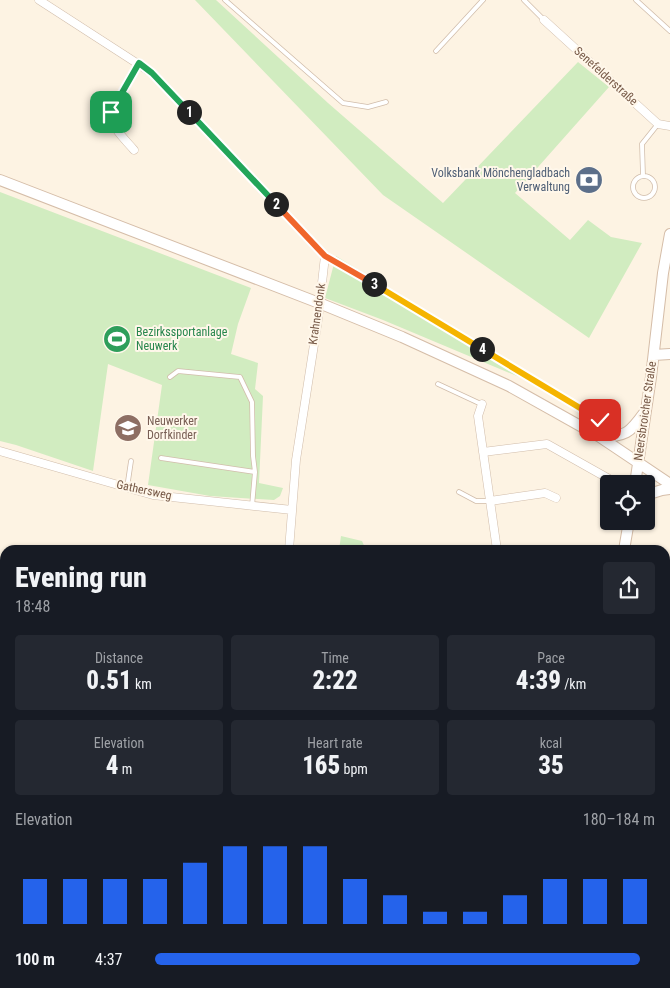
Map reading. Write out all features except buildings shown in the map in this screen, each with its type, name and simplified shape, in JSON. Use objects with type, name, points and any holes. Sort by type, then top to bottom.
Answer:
[{"type":"main road","points":[[0,180],[402,337],[509,386],[600,437],[670,484]]},
{"type":"main road","points":[[654,355],[663,273],[670,234]]},
{"type":"main road","name":"Neersbroicher Straße","points":[[636,475],[654,355],[670,354]]},
{"type":"main road","points":[[600,437],[626,433],[632,430],[645,413]]},
{"type":"main road","points":[[655,492],[670,489]]},
{"type":"main road","points":[[625,545],[627,530]]},
{"type":"street","points":[[39,0],[152,73],[325,256]]},
{"type":"street","name":"Senefelderstraße","points":[[544,20],[658,124]]},
{"type":"street","points":[[134,150],[116,129],[111,120],[111,112],[139,63]]},
{"type":"street","points":[[658,124],[670,126]]},
{"type":"street","name":"Krahnendonk","points":[[289,545],[296,460],[325,256]]},
{"type":"street","points":[[482,404],[478,416],[496,545]]},
{"type":"street","points":[[483,452],[547,444],[602,475]]},
{"type":"street","name":"Gathersweg","points":[[0,451],[153,494],[292,510]]},
{"type":"street","points":[[490,501],[546,493],[556,498]]},
{"type":"lane","points":[[225,0],[343,102],[368,107],[386,102]]},
{"type":"lane","points":[[436,51],[483,0]]},
{"type":"lane","points":[[524,0],[544,20]]},
{"type":"lane","points":[[636,0],[670,31]]},
{"type":"lane","points":[[643,176],[642,144],[658,124]]},
{"type":"lane","points":[[643,176],[650,178],[655,187],[652,194],[642,198],[636,194],[634,188],[635,182],[643,176]]},
{"type":"lane","points":[[325,256],[390,293],[600,420]]},
{"type":"lane","points":[[170,377],[178,370],[240,377],[252,402],[255,472],[252,506]]},
{"type":"lane","points":[[438,384],[482,404]]},
{"type":"lane","points":[[160,458],[255,472]]},
{"type":"lane","points":[[127,488],[131,460]]},
{"type":"lane","points":[[459,492],[476,501],[490,501]]},
{"type":"green space","points":[[195,0],[216,0],[328,103],[443,203],[578,62],[609,87],[515,193],[570,240],[588,220],[611,237],[642,243],[589,338],[383,195]]},
{"type":"green space","name":"Bezirkssportanlage Neuwerk","points":[[0,192],[251,288],[238,324],[231,354],[258,363],[255,389],[263,396],[259,483],[283,488],[280,496],[274,500],[210,496],[148,485],[162,385],[108,364],[93,471],[0,441]]},
{"type":"green space","points":[[336,256],[567,397],[383,320],[325,298]]},
{"type":"green space","points":[[341,536],[362,541],[364,545],[340,545]]},
{"type":"place","name":"Volksbank Mönchengladbach Verwaltung","points":[[589,180]]},
{"type":"place","name":"Bezirkssportanlage Neuwerk","points":[[117,339]]},
{"type":"place","name":"Neuwerker Dorfkinder","points":[[128,428]]},
{"type":"route","points":[[111,112],[139,63],[152,73],[325,256],[390,293],[600,420]]}]
